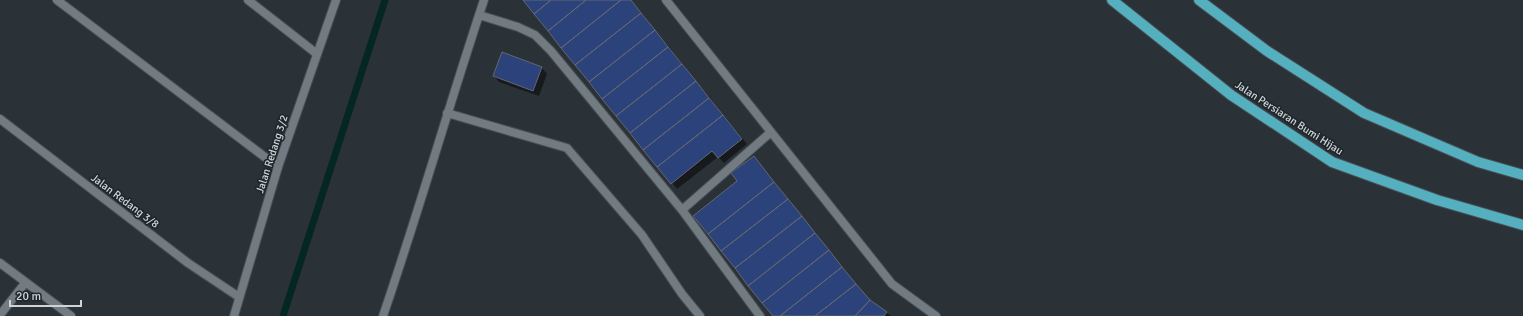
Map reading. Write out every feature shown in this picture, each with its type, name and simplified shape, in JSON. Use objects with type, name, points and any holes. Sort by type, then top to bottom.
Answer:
[{"type":"main road","name":"Jalan Persiaran Bumi Hijau","points":[[1112,0],[1231,95],[1332,162],[1437,200],[1523,225]]},
{"type":"main road","points":[[1199,0],[1267,51],[1364,113],[1478,162],[1523,176]]},
{"type":"street","points":[[57,0],[278,167]]},
{"type":"street","points":[[248,0],[318,54]]},
{"type":"street","name":"Jalan Redang 3/2","points":[[234,316],[278,167],[336,0]]},
{"type":"street","points":[[383,316],[417,217],[447,113],[484,0]]},
{"type":"street","points":[[666,0],[892,284],[936,316]]},
{"type":"street","points":[[479,15],[518,26],[535,35],[551,51],[682,210],[760,316]]},
{"type":"street","points":[[447,113],[567,148],[642,235],[682,294],[700,316]]},
{"type":"street","name":"Jalan Redang 3/8","points":[[0,119],[188,263],[239,297]]},
{"type":"street","points":[[682,210],[771,132]]},
{"type":"street","points":[[0,263],[71,316]]},
{"type":"street","points":[[0,315],[25,283]]},
{"type":"building","points":[[523,0],[551,0],[534,14]]},
{"type":"building","points":[[551,0],[586,0],[548,31],[534,14]]},
{"type":"building","points":[[586,0],[621,0],[561,48],[548,31]]},
{"type":"building","points":[[621,0],[631,0],[641,13],[575,65],[561,48]]},
{"type":"building","points":[[641,13],[655,30],[589,82],[575,65]]},
{"type":"building","points":[[655,30],[668,47],[602,99],[589,82]]},
{"type":"building","points":[[668,47],[682,64],[616,116],[602,99]]},
{"type":"building","points":[[502,52],[542,67],[533,91],[493,76]]},
{"type":"building","points":[[682,64],[696,81],[630,133],[616,116]]},
{"type":"building","points":[[696,81],[709,98],[643,150],[630,133]]},
{"type":"building","points":[[709,98],[723,115],[657,167],[643,150]]},
{"type":"building","points":[[723,115],[742,139],[718,158],[712,151],[671,184],[657,167]]},
{"type":"building","points":[[754,156],[774,182],[708,234],[693,216],[737,181],[731,173]]},
{"type":"building","points":[[774,182],[788,199],[721,251],[708,234]]},
{"type":"building","points":[[788,199],[802,216],[735,268],[721,251]]},
{"type":"building","points":[[802,216],[815,233],[748,286],[735,268]]},
{"type":"building","points":[[815,233],[829,250],[762,303],[748,286]]},
{"type":"building","points":[[829,250],[842,267],[780,316],[773,316],[762,303]]},
{"type":"building","points":[[842,267],[856,284],[815,316],[780,316]]},
{"type":"building","points":[[856,284],[870,300],[855,316],[815,316]]},
{"type":"building","points":[[870,300],[887,312],[884,316],[855,316]]},
{"type":"waterway","points":[[283,316],[385,0]]}]
